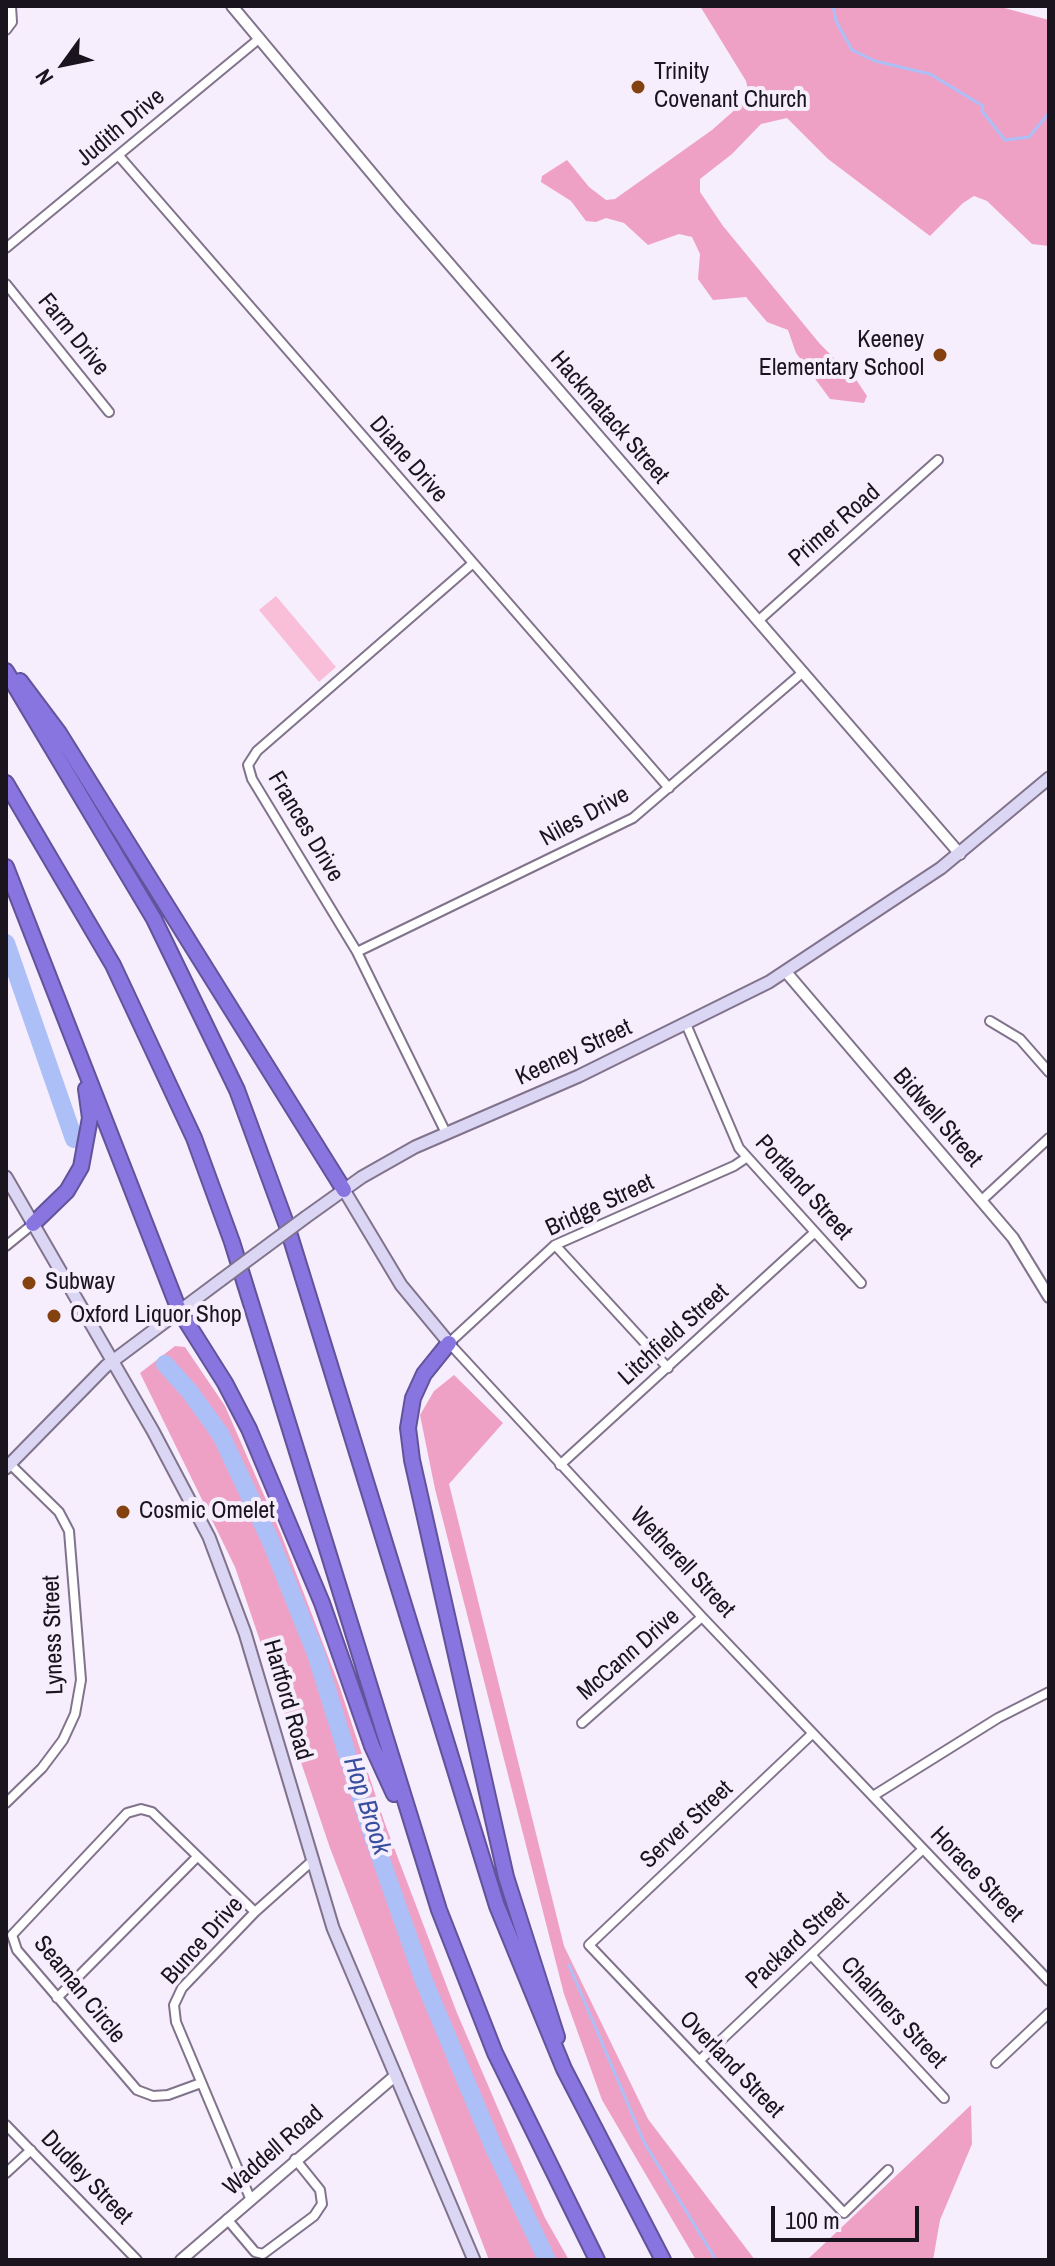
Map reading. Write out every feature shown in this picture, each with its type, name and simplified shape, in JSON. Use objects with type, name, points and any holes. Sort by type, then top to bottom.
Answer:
[{"type":"highway","points":[[6,665],[59,733],[344,1190]]},
{"type":"highway","points":[[6,671],[165,938],[249,1118],[291,1240],[484,1868],[564,2069],[663,2260]]},
{"type":"highway","points":[[6,783],[126,988],[203,1159],[244,1281],[449,1940],[490,2041],[559,2189],[597,2260]]},
{"type":"highway","points":[[6,867],[179,1310],[225,1383],[249,1429],[322,1603],[378,1761],[409,1819]]},
{"type":"highway","points":[[33,1224],[71,1186],[87,1145],[89,1106],[69,1027]]},
{"type":"highway","points":[[449,1343],[424,1374],[413,1398],[408,1428],[412,1460],[506,1877],[547,1999],[564,2069]]},
{"type":"main road","name":"Keeney Street","points":[[9,1461],[112,1360],[344,1190],[387,1162],[579,1076],[786,972],[960,854],[1049,778]]},
{"type":"main road","name":"Hartford Road","points":[[6,1177],[185,1489],[229,1585],[311,1862],[348,1967],[474,2260]]},
{"type":"main road","name":"Wetherell Street","points":[[344,1190],[401,1285],[449,1343]]},
{"type":"street","points":[[6,30],[12,22],[11,6]]},
{"type":"street","name":"Hackmatack Street","points":[[232,6],[408,217],[960,854]]},
{"type":"street","name":"Judith Drive","points":[[6,248],[260,38]]},
{"type":"street","name":"Diane Drive","points":[[119,156],[669,788]]},
{"type":"street","name":"Farm Drive","points":[[6,284],[109,412]]},
{"type":"street","name":"Primer Road","points":[[758,621],[938,460]]},
{"type":"street","name":"Frances Drive","points":[[446,1133],[357,952],[252,779],[248,765],[257,751],[472,564]]},
{"type":"street","name":"Niles Drive","points":[[357,952],[605,835],[633,818],[802,673]]},
{"type":"street","name":"Bidwell Street","points":[[786,972],[1013,1238],[1049,1297]]},
{"type":"street","points":[[990,1021],[1020,1039],[1049,1072]]},
{"type":"street","name":"Portland Street","points":[[686,1024],[746,1158],[861,1283]]},
{"type":"street","points":[[982,1200],[1049,1138]]},
{"type":"street","name":"Bridge Street","points":[[449,1343],[555,1245],[746,1158]]},
{"type":"street","points":[[6,1246],[33,1224]]},
{"type":"street","name":"Litchfield Street","points":[[560,1465],[815,1232]]},
{"type":"street","points":[[555,1245],[668,1368]]},
{"type":"street","name":"Wetherell Street","points":[[449,1343],[702,1617],[873,1796]]},
{"type":"street","name":"Lyness Street","points":[[6,1803],[42,1768],[63,1740],[75,1714],[81,1680],[69,1531],[59,1512],[9,1461]]},
{"type":"street","name":"McCann Drive","points":[[582,1723],[702,1617]]},
{"type":"street","points":[[873,1796],[998,1718],[1039,1694],[1049,1692]]},
{"type":"street","name":"Server Street","points":[[589,1945],[812,1734]]},
{"type":"street","name":"Horace Street","points":[[873,1796],[1049,1981]]},
{"type":"street","name":"Seaman Circle","points":[[201,2083],[168,2095],[153,2096],[137,2090],[17,1950],[12,1935],[127,1813],[141,1809],[152,1812],[255,1912]]},
{"type":"street","name":"Packard Street","points":[[699,2061],[923,1849]]},
{"type":"street","points":[[57,1998],[197,1857]]},
{"type":"street","name":"Bunce Drive","points":[[250,2198],[176,2022],[174,2005],[182,1988],[255,1912],[311,1862]]},
{"type":"street","name":"Overland Street","points":[[589,1945],[844,2213],[888,2170]]},
{"type":"street","name":"Chalmers Street","points":[[812,1956],[944,2098]]},
{"type":"street","points":[[996,2063],[1049,2013]]},
{"type":"street","name":"Waddell Road","points":[[181,2260],[396,2075]]},
{"type":"street","name":"Dudley Street","points":[[6,2125],[137,2260]]},
{"type":"street","points":[[6,2173],[31,2150]]},
{"type":"street","points":[[227,2219],[255,2252],[263,2254],[314,2216],[322,2204],[320,2190],[295,2159]]},
{"type":"shaded area","points":[[700,6],[997,6],[1049,20],[1049,246],[1032,244],[987,201],[974,196],[930,236],[828,159],[787,118],[761,124],[732,154],[700,179],[700,192],[723,226],[820,344],[857,381],[867,396],[864,403],[830,399],[796,353],[788,330],[767,322],[746,297],[713,300],[698,279],[700,254],[692,237],[679,234],[648,245],[624,223],[606,218],[596,222],[586,221],[571,201],[541,182],[542,176],[567,160],[589,187],[606,200],[615,199],[712,130],[746,100],[749,94],[746,81]]},
{"type":"shaded area","points":[[276,596],[336,667],[319,682],[259,610]]},
{"type":"shaded area","points":[[175,1346],[185,1347],[225,1406],[281,1534],[457,2013],[545,2218],[569,2260],[489,2260],[330,1848],[235,1567],[140,1373]]},
{"type":"shaded area","points":[[454,1375],[503,1423],[449,1484],[564,1946],[648,2119],[755,2260],[696,2260],[602,2100],[564,1994],[435,1489],[420,1415],[434,1391]]},
{"type":"shaded area","points":[[971,2105],[972,2144],[940,2220],[933,2260],[807,2260]]},
{"type":"waterway","points":[[833,6],[836,21],[852,50],[875,61],[930,74],[983,106],[982,111],[1005,140],[1029,137],[1049,113]]},
{"type":"waterway","name":"Hop Brook","points":[[6,943],[74,1139]]},
{"type":"waterway","name":"Hop Brook","points":[[165,1364],[221,1435],[271,1542],[316,1654],[372,1834],[424,1981],[494,2148],[547,2260]]},
{"type":"waterway","points":[[569,1965],[644,2142],[716,2260]]},
{"type":"place","name":"Trinity Covenant Church","points":[[638,87]]},
{"type":"place","name":"Keeney Elementary School","points":[[940,355]]},
{"type":"place","name":"Subway","points":[[29,1283]]},
{"type":"place","name":"Oxford Liquor Shop","points":[[54,1316]]},
{"type":"place","name":"Cosmic Omelet","points":[[123,1512]]}]
